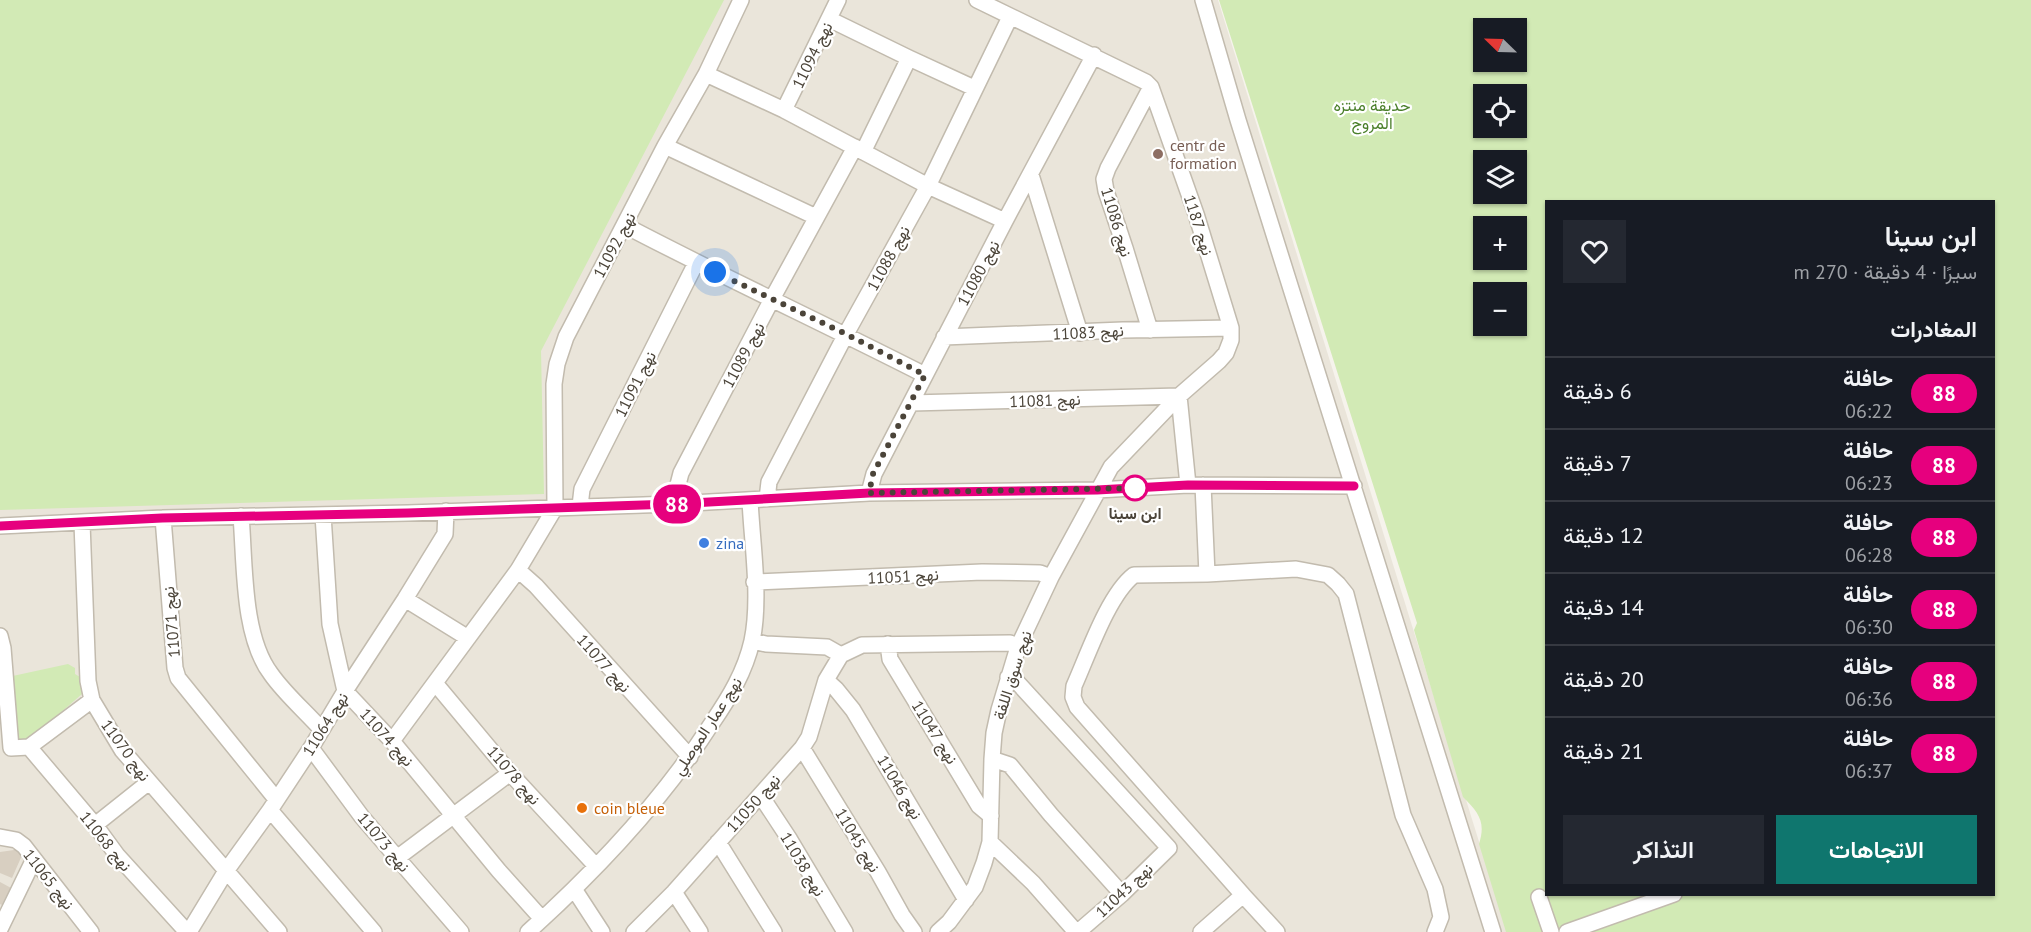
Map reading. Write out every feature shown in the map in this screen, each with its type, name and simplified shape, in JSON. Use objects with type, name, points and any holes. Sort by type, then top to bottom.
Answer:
[{"type":"street","name":"نهج 11092","points":[[555,508],[554,384],[566,337],[706,74],[741,0]]},
{"type":"street","name":"نهج 11094","points":[[784,110],[838,0]]},
{"type":"street","points":[[977,0],[1094,56],[1146,82],[1151,87]]},
{"type":"street","points":[[1203,0],[1493,932]]},
{"type":"street","name":"نهج 11088","points":[[767,499],[769,482],[846,334],[928,186],[1010,17]]},
{"type":"street","points":[[830,19],[974,88]]},
{"type":"street","name":"نهج 11080","points":[[869,493],[873,474],[1094,56]]},
{"type":"street","name":"نهج 11089","points":[[673,504],[681,473],[772,299],[816,217],[859,150],[909,58]]},
{"type":"street","points":[[706,74],[784,110],[928,186],[1005,221]]},
{"type":"street","name":"نهج 1187","points":[[1151,87],[1196,214],[1231,328]]},
{"type":"street","name":"نهج 11086","points":[[1150,330],[1104,179],[1151,87]]},
{"type":"street","points":[[666,146],[816,217]]},
{"type":"street","points":[[1030,176],[1080,333]]},
{"type":"street","points":[[624,225],[925,375]]},
{"type":"street","name":"نهج 11091","points":[[580,506],[582,489],[696,262]]},
{"type":"street","points":[[1097,490],[1121,455],[1179,396],[1226,353],[1231,340],[1231,328]]},
{"type":"street","name":"نهج 11083","points":[[944,337],[1231,328]]},
{"type":"street","points":[[1179,396],[1195,485],[1207,574]]},
{"type":"street","name":"نهج 11081","points":[[911,403],[1179,396]]},
{"type":"street","points":[[0,526],[162,518],[673,504],[869,493],[1097,490],[1195,485],[1354,486]]},
{"type":"street","name":"نهج سوق اللفة","points":[[938,932],[949,922],[975,887],[990,842],[994,733],[1018,647],[1051,577],[1097,490]]},
{"type":"street","name":"نهج عمار الموصلي","points":[[528,932],[642,817],[690,757],[741,676],[752,641],[756,603],[750,500]]},
{"type":"street","points":[[392,741],[518,570],[555,508]]},
{"type":"street","name":"نهج 11064","points":[[188,932],[226,870],[311,748],[445,534],[446,511]]},
{"type":"street","points":[[323,515],[330,624],[345,691]]},
{"type":"street","points":[[242,516],[249,616],[258,651],[270,674],[321,729]]},
{"type":"street","name":"نهج 11071","points":[[162,518],[175,668],[178,678],[374,932]]},
{"type":"street","name":"نهج 11070","points":[[82,523],[88,681],[92,699],[122,750],[279,932]]},
{"type":"street","points":[[1276,932],[1077,707],[1073,697],[1074,686],[1114,597],[1134,575],[1296,569],[1328,575],[1338,584],[1346,594],[1403,815],[1435,890],[1441,917],[1436,932]]},
{"type":"street","name":"نهج 11077","points":[[518,570],[536,586],[690,757]]},
{"type":"street","name":"نهج 11051","points":[[754,582],[982,572],[1041,573],[1051,577]]},
{"type":"street","points":[[405,599],[468,638]]},
{"type":"street","points":[[752,641],[766,644],[827,647],[841,655],[862,645],[1010,643],[1018,647]]},
{"type":"street","points":[[1,644],[5,748],[29,747],[92,699]]},
{"type":"street","name":"نهج 11047","points":[[888,644],[890,659],[979,806],[991,816]]},
{"type":"street","name":"نهج 11050","points":[[634,932],[674,892],[802,748],[809,737],[826,680],[841,655]]},
{"type":"street","name":"نهج 11043","points":[[1008,677],[1018,683],[1169,848],[1122,894],[1077,932]]},
{"type":"street","name":"نهج 11046","points":[[826,680],[836,688],[853,710],[966,900]]},
{"type":"street","name":"نهج 11078","points":[[435,683],[510,773],[595,865]]},
{"type":"street","name":"نهج 11074","points":[[345,691],[392,741],[499,871],[542,919]]},
{"type":"street","name":"نهج 11068","points":[[29,747],[95,825],[117,855],[188,932]]},
{"type":"street","name":"نهج 11073","points":[[311,748],[362,817],[461,932]]},
{"type":"street","name":"نهج 11045","points":[[802,748],[914,932]]},
{"type":"street","points":[[992,759],[1010,765],[1051,815],[1122,894]]},
{"type":"street","points":[[397,858],[510,773]]},
{"type":"street","points":[[95,825],[149,782]]},
{"type":"street","name":"نهج 11038","points":[[760,796],[790,840],[845,932]]},
{"type":"street","name":"نهج 11065","points":[[0,837],[16,840],[24,846],[85,929]]},
{"type":"street","points":[[718,842],[774,932]]},
{"type":"street","points":[[990,842],[1033,883],[1077,932]]},
{"type":"street","points":[[0,929],[34,859]]},
{"type":"street","points":[[573,889],[602,932]]},
{"type":"street","points":[[674,892],[700,932]]},
{"type":"street","points":[[1201,932],[1243,895]]},
{"type":"street","points":[[1567,932],[1599,927],[1669,896]]},
{"type":"street","points":[[1539,897],[1551,932]]},
{"type":"shaded area","name":"ابن سينا","points":[[0,0],[1218,0],[1507,932],[0,932]]},
{"type":"green space","points":[[0,0],[724,0],[541,351],[544,494],[0,510]]},
{"type":"green space","name":"حديقة منتزه المروج","points":[[1219,0],[2031,0],[2031,932],[1506,932],[1479,844],[1482,830],[1480,818],[1463,797],[1414,630],[1417,623]]},
{"type":"green space","points":[[68,664],[75,668],[75,674],[80,677],[82,694],[27,742],[15,746],[8,677]]},
{"type":"building","points":[[21,849],[23,853],[12,878],[0,873],[0,852]]},
{"type":"building","points":[[0,882],[13,889],[4,906],[0,904]]},
{"type":"bus line","name":"88","points":[[0,526],[162,518],[673,504],[869,493],[1097,490],[1188,485],[1354,486]]},
{"type":"place","name":"centr de formation","points":[[1158,154]]},
{"type":"place","name":"ابن سينا","points":[[1135,488]]},
{"type":"place","name":"zina","points":[[704,543]]},
{"type":"place","name":"coin bleue","points":[[582,808]]},
{"type":"route","points":[[715,272],[846,334],[925,375],[873,474],[869,493],[1142,488],[1135,488]]}]
